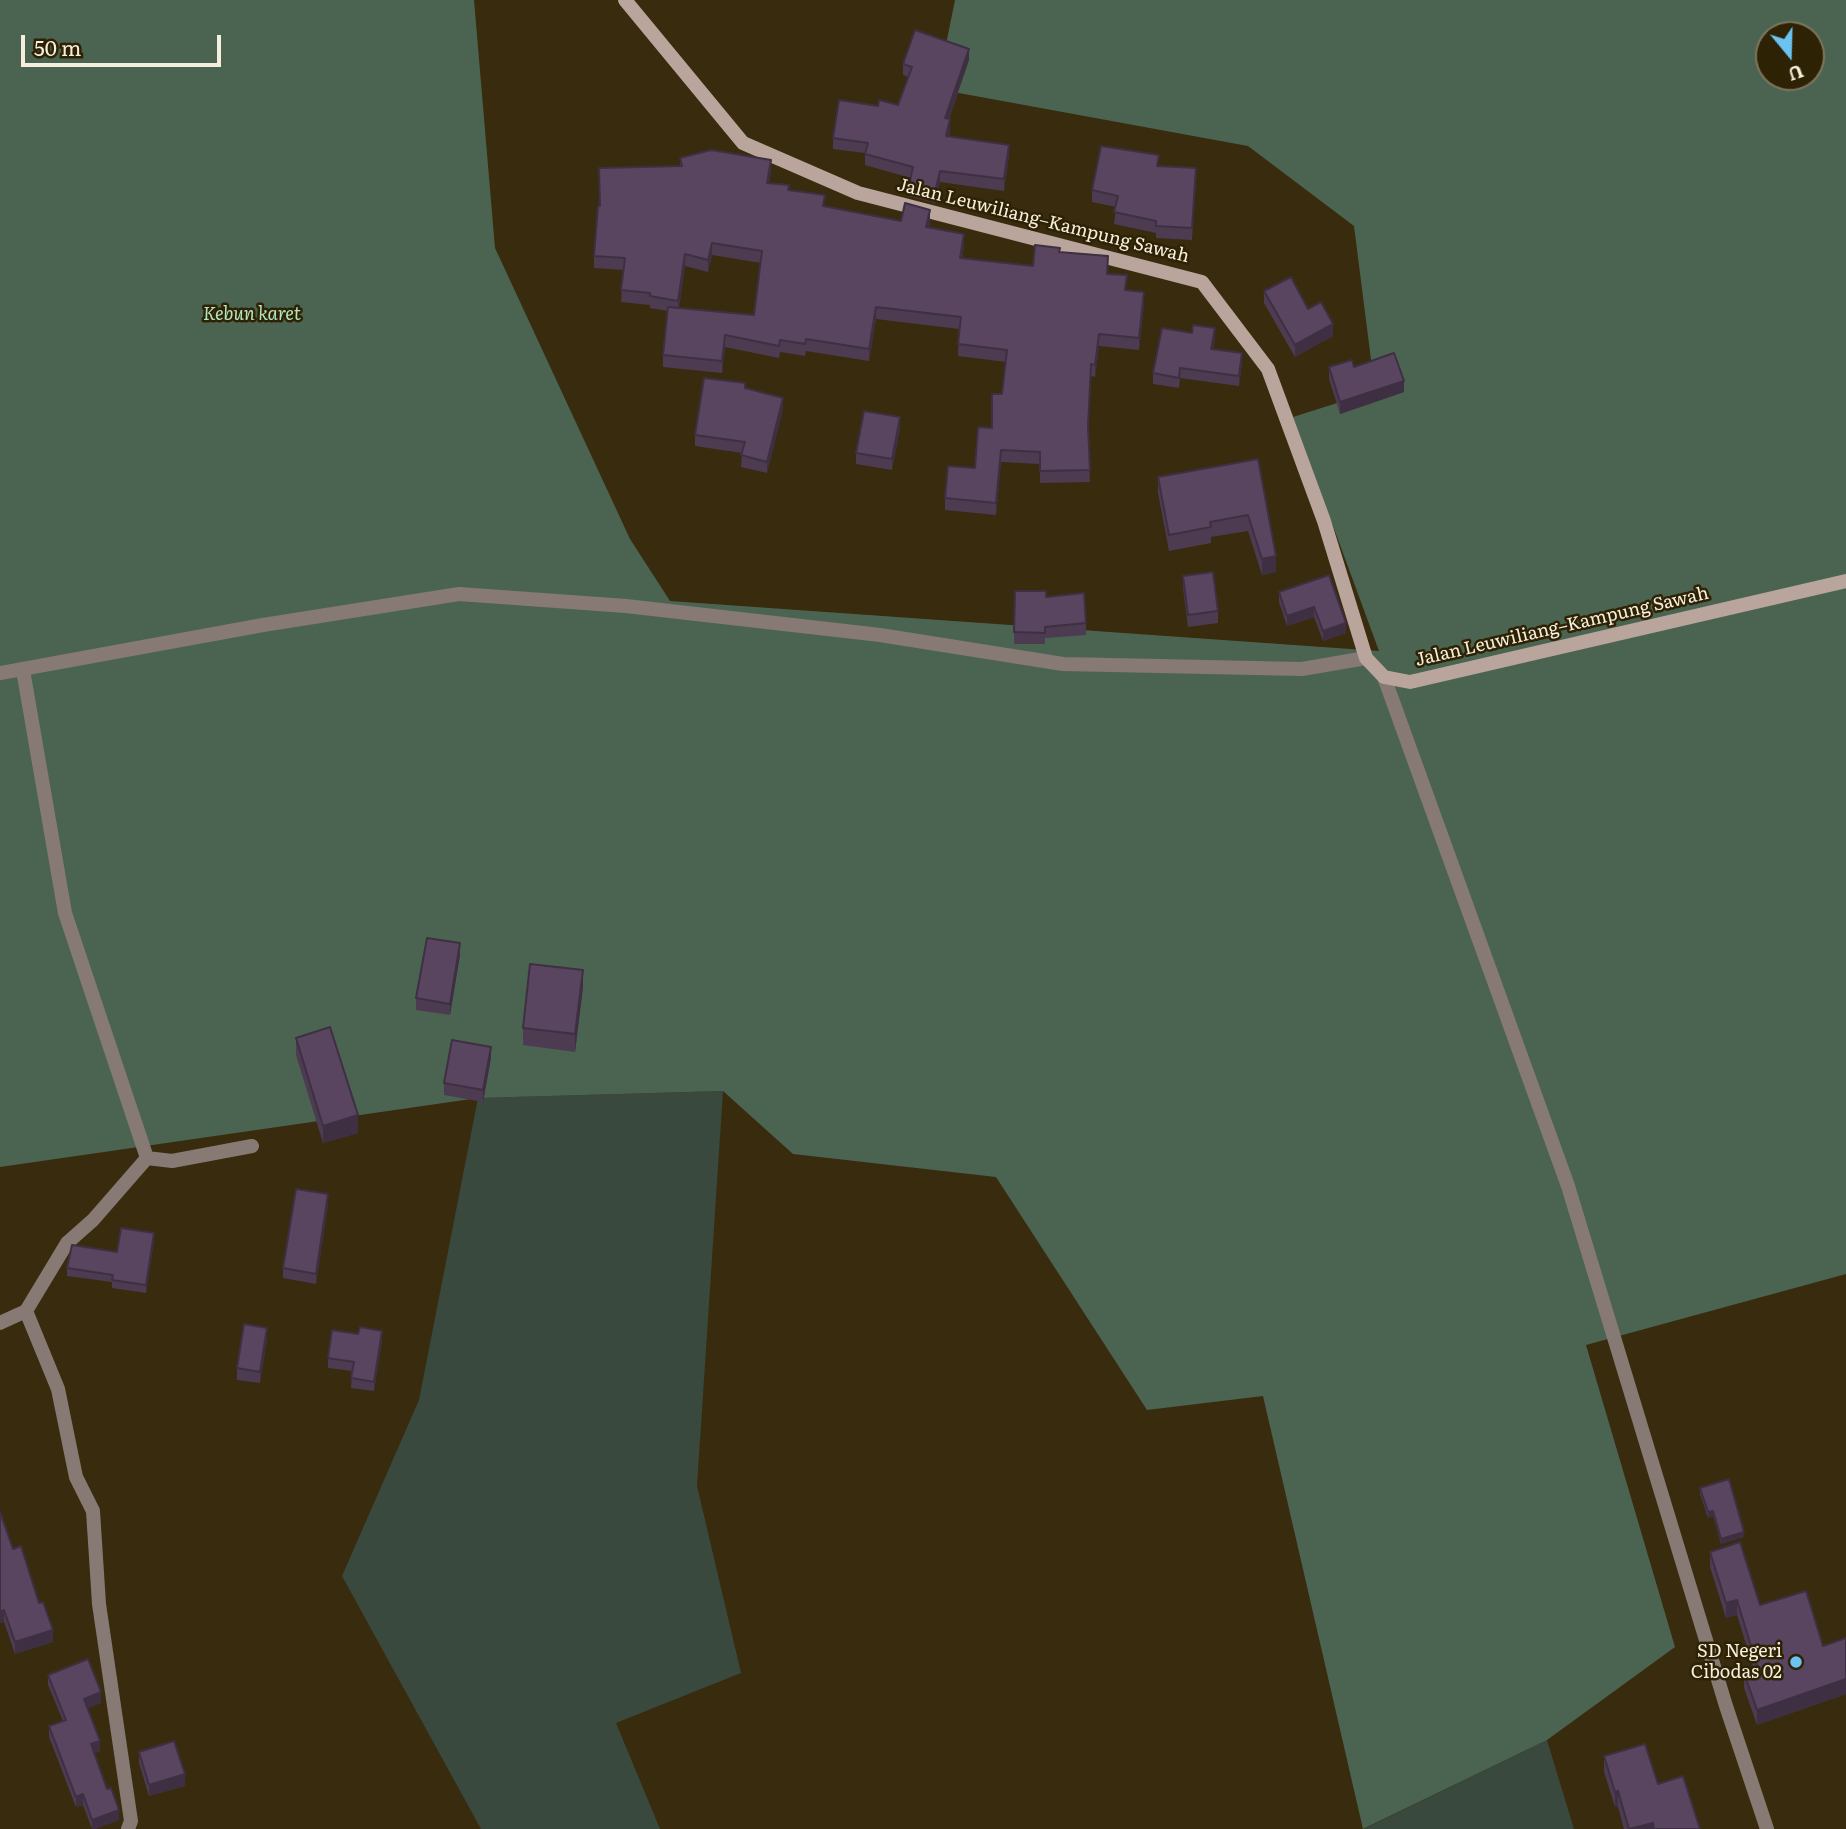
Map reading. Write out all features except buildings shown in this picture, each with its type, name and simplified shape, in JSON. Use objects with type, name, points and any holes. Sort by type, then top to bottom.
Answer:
[{"type":"main road","name":"Jalan Leuwiliang–Kampung Sawah","points":[[625,0],[743,143],[858,193],[1202,282],[1268,369],[1324,521],[1366,658],[1384,677],[1410,682],[1846,581]]},
{"type":"street","points":[[0,673],[262,625],[459,594],[626,606],[867,633],[1063,664],[1302,669],[1366,658]]},
{"type":"street","points":[[23,670],[65,913],[147,1158]]},
{"type":"street","points":[[1384,677],[1568,1186],[1722,1692],[1767,1829]]},
{"type":"street","points":[[147,1158],[172,1161],[252,1146]]},
{"type":"street","points":[[0,1323],[26,1311],[67,1243],[93,1220],[147,1158]]},
{"type":"street","points":[[26,1311],[58,1389],[76,1477],[93,1511],[99,1604],[131,1821],[128,1829]]},
{"type":"green space","name":"Kebun karet","points":[[0,0],[474,0],[495,248],[630,539],[670,601],[1379,651],[1293,417],[1375,391],[1354,226],[1248,146],[937,89],[955,0],[1846,0],[1846,1274],[1586,1345],[1675,1647],[1547,1740],[1363,1829],[1263,1396],[1147,1410],[996,1177],[793,1154],[723,1091],[478,1098],[0,1167]]},
{"type":"green space","points":[[723,1091],[697,1486],[741,1673],[616,1723],[660,1829],[481,1829],[342,1576],[419,1400],[478,1098]]},
{"type":"green space","points":[[1547,1740],[1574,1829],[1364,1829]]},
{"type":"place","name":"SD Negeri Cibodas 02","points":[[1796,1662]]}]
